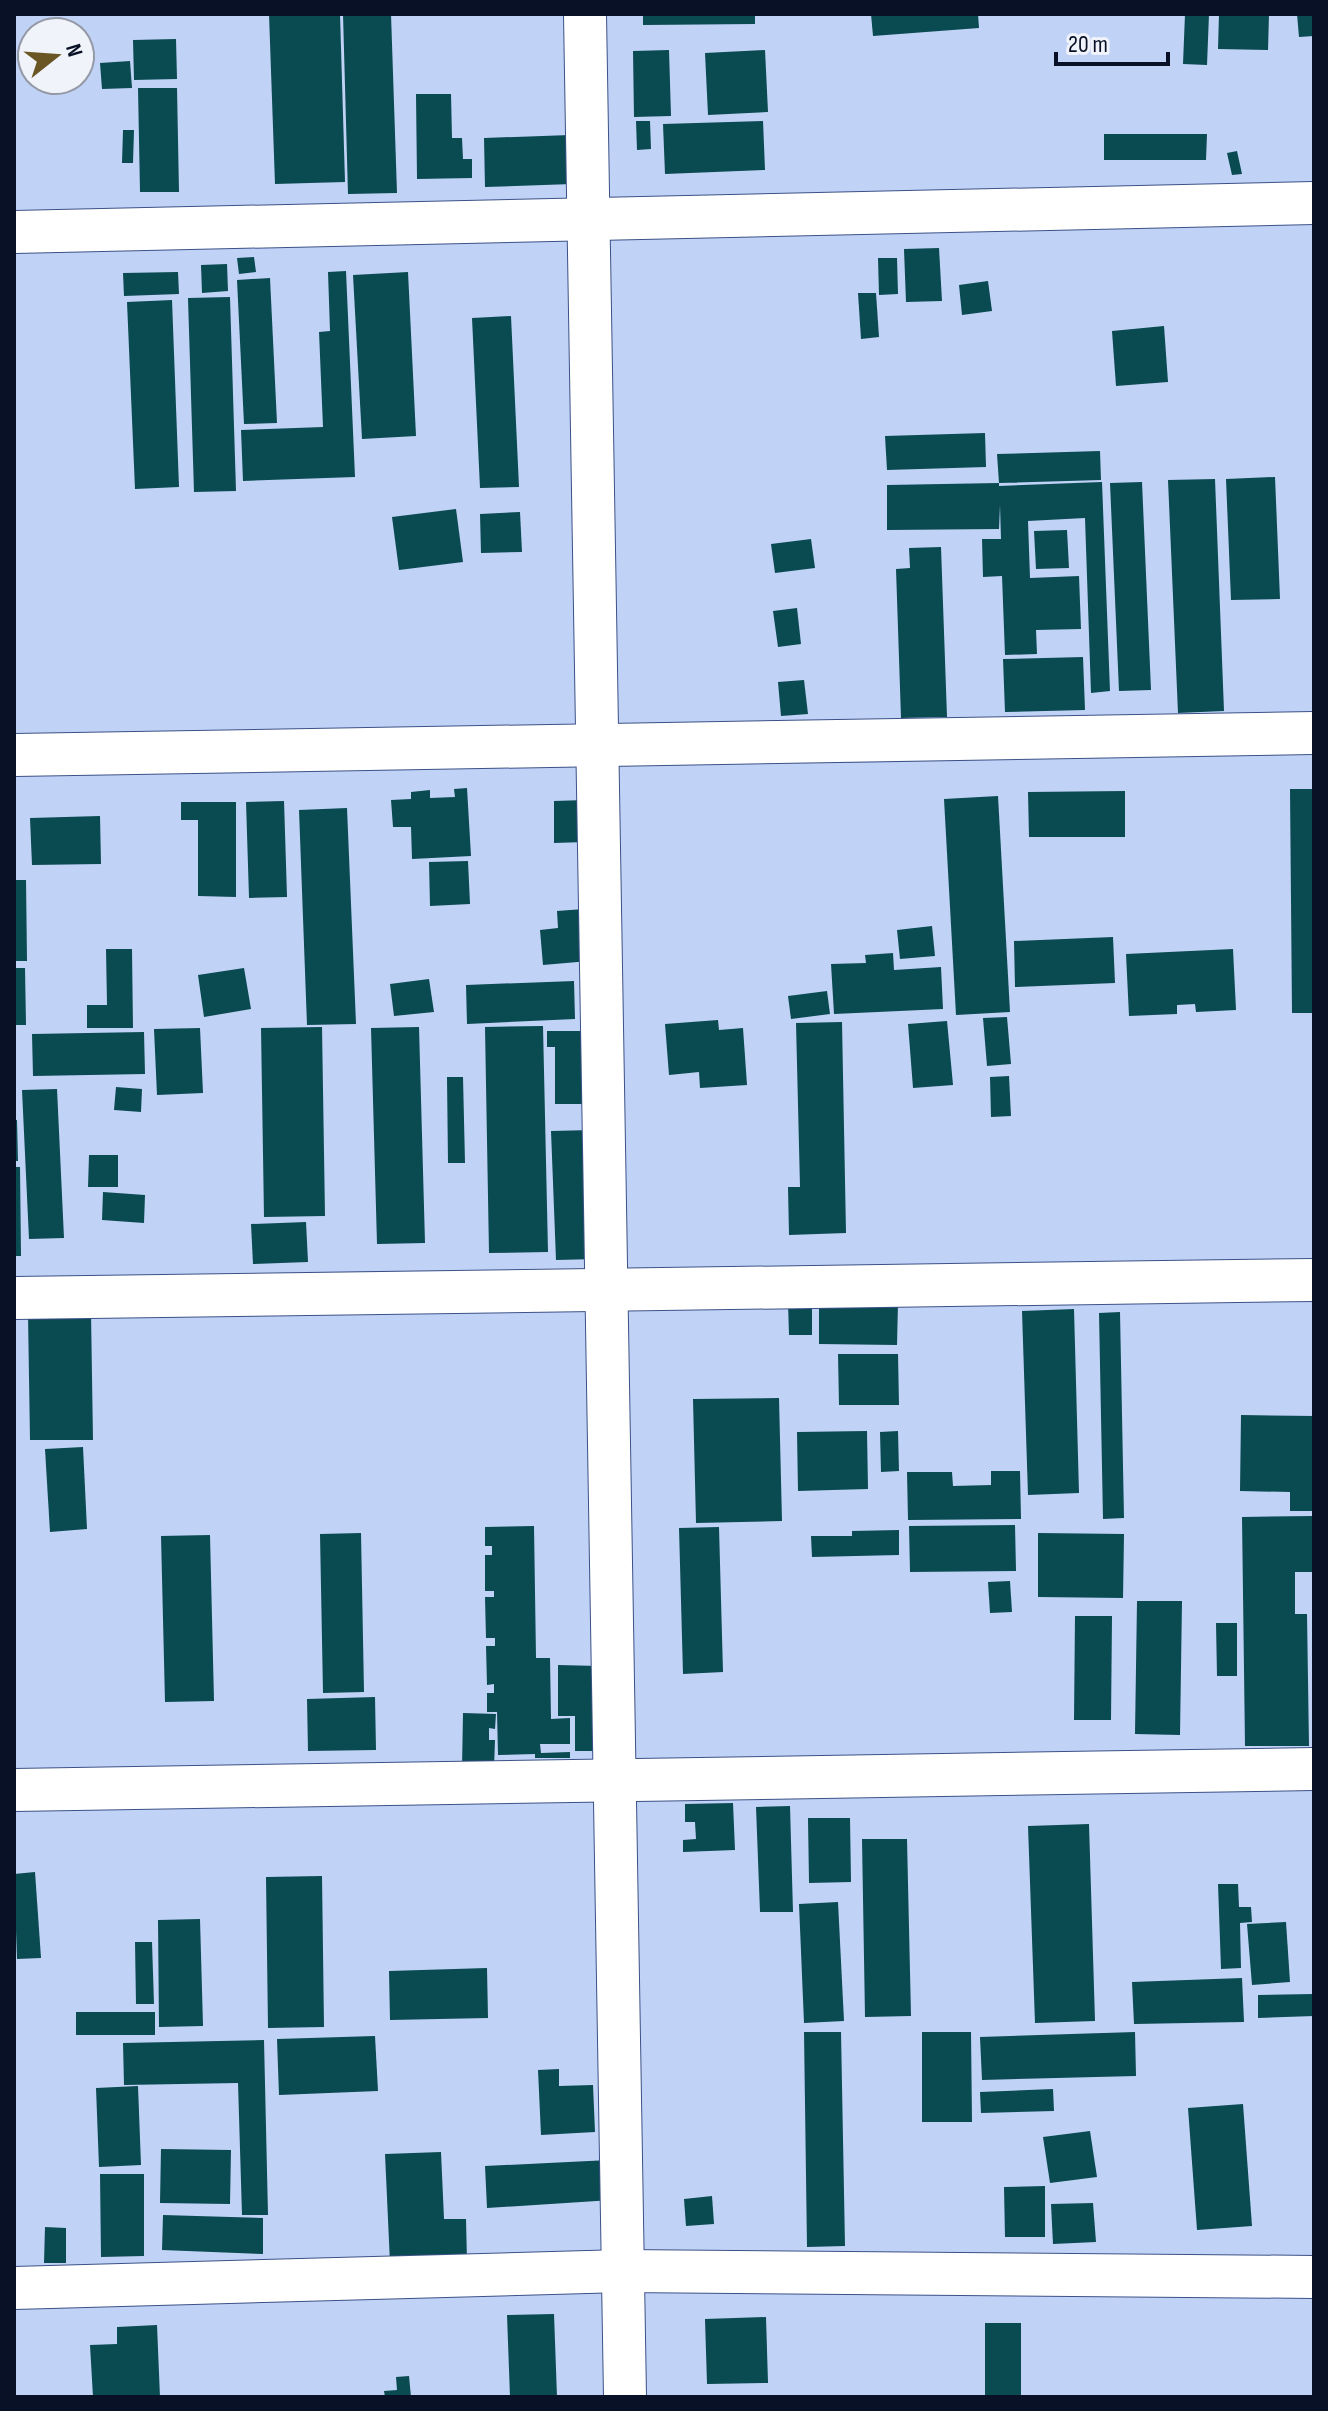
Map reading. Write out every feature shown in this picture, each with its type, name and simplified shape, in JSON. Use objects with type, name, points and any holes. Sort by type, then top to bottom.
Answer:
[{"type":"street","points":[[585,14],[625,2397]]},
{"type":"street","points":[[14,232],[1314,203]]},
{"type":"street","points":[[14,755],[1314,733]]},
{"type":"street","points":[[14,1298],[1314,1280]]},
{"type":"street","points":[[14,1790],[1314,1769]]},
{"type":"street","points":[[14,2288],[623,2271],[1314,2277]]},
{"type":"building","points":[[269,14],[340,14],[345,182],[275,184]]},
{"type":"building","points":[[343,14],[391,14],[397,193],[348,194]]},
{"type":"building","points":[[643,14],[755,14],[755,24],[643,25]]},
{"type":"building","points":[[871,14],[978,14],[979,28],[873,36]]},
{"type":"building","points":[[1185,14],[1209,14],[1207,65],[1183,64]]},
{"type":"building","points":[[1219,14],[1269,14],[1268,50],[1218,49]]},
{"type":"building","points":[[1297,14],[1314,14],[1314,36],[1299,37]]},
{"type":"building","points":[[176,39],[177,79],[134,80],[133,40]]},
{"type":"building","points":[[669,50],[671,116],[634,117],[633,51]]},
{"type":"building","points":[[765,50],[768,112],[708,115],[705,53]]},
{"type":"building","points":[[130,61],[132,88],[102,89],[100,63]]},
{"type":"building","points":[[138,88],[177,88],[179,192],[140,192]]},
{"type":"building","points":[[416,94],[451,94],[452,138],[462,138],[463,159],[472,159],[472,178],[417,179]]},
{"type":"building","points":[[636,121],[650,121],[651,149],[637,150]]},
{"type":"building","points":[[763,121],[765,170],[665,174],[663,124]]},
{"type":"building","points":[[123,130],[134,130],[133,163],[122,163]]},
{"type":"building","points":[[1104,134],[1207,134],[1206,160],[1104,160]]},
{"type":"building","points":[[570,135],[572,184],[485,187],[484,138]]},
{"type":"building","points":[[1237,151],[1242,174],[1232,175],[1227,153]]},
{"type":"building","points":[[939,248],[942,301],[906,302],[904,249]]},
{"type":"building","points":[[254,257],[256,272],[239,274],[237,258]]},
{"type":"building","points":[[878,258],[897,258],[898,294],[879,295]]},
{"type":"building","points":[[227,264],[228,291],[202,293],[201,265]]},
{"type":"building","points":[[346,271],[355,477],[243,481],[241,430],[323,427],[319,332],[330,331],[328,272]]},
{"type":"building","points":[[178,272],[179,294],[124,296],[123,273]]},
{"type":"building","points":[[408,272],[416,436],[362,439],[353,275]]},
{"type":"building","points":[[270,278],[277,423],[244,424],[237,280]]},
{"type":"building","points":[[988,281],[992,311],[962,315],[959,285]]},
{"type":"building","points":[[858,293],[876,293],[879,337],[861,339]]},
{"type":"building","points":[[230,297],[236,491],[194,492],[188,298]]},
{"type":"building","points":[[172,300],[179,487],[135,489],[127,302]]},
{"type":"building","points":[[511,316],[519,487],[480,488],[472,318]]},
{"type":"building","points":[[1164,326],[1168,382],[1116,386],[1112,331]]},
{"type":"building","points":[[985,433],[986,467],[887,470],[885,436]]},
{"type":"building","points":[[1100,451],[1101,480],[999,483],[997,454]]},
{"type":"building","points":[[1275,477],[1280,599],[1231,600],[1226,479]]},
{"type":"building","points":[[1215,479],[1224,711],[1178,713],[1168,480]]},
{"type":"building","points":[[1102,482],[1110,691],[1091,693],[1085,518],[1028,521],[1030,578],[1079,576],[1081,629],[1036,630],[1037,654],[1005,655],[1002,576],[983,577],[982,539],[1001,539],[1000,505],[999,529],[887,530],[887,485],[999,483],[999,486]]},
{"type":"building","points":[[1142,482],[1151,690],[1119,691],[1110,483]]},
{"type":"building","points":[[456,509],[463,562],[399,570],[392,517]]},
{"type":"building","points":[[520,512],[522,552],[481,553],[480,514]]},
{"type":"building","points":[[1067,530],[1069,568],[1036,569],[1034,531]]},
{"type":"building","points":[[811,539],[815,568],[775,573],[771,544]]},
{"type":"building","points":[[941,547],[947,717],[901,718],[896,569],[910,568],[909,548]]},
{"type":"building","points":[[797,608],[801,644],[778,647],[773,611]]},
{"type":"building","points":[[1083,657],[1085,710],[1005,712],[1003,659]]},
{"type":"building","points":[[804,680],[808,714],[781,716],[778,682]]},
{"type":"building","points":[[467,788],[471,856],[412,859],[411,827],[393,827],[391,800],[411,799],[411,792],[430,790],[430,798],[455,797],[454,789]]},
{"type":"building","points":[[1290,789],[1314,789],[1314,1013],[1292,1013]]},
{"type":"building","points":[[1125,791],[1125,837],[1029,837],[1028,792]]},
{"type":"building","points":[[998,796],[1010,1012],[956,1015],[944,799]]},
{"type":"building","points":[[585,800],[585,842],[554,843],[554,801]]},
{"type":"building","points":[[284,801],[287,897],[249,898],[246,802]]},
{"type":"building","points":[[181,802],[236,802],[236,897],[198,896],[198,820],[181,820]]},
{"type":"building","points":[[347,808],[356,1024],[307,1025],[299,810]]},
{"type":"building","points":[[100,816],[101,864],[32,865],[30,818]]},
{"type":"building","points":[[468,861],[470,904],[430,906],[429,862]]},
{"type":"building","points":[[14,880],[26,880],[27,961],[14,961]]},
{"type":"building","points":[[584,909],[589,961],[543,965],[540,930],[558,928],[557,911]]},
{"type":"building","points":[[932,926],[935,956],[900,959],[897,930]]},
{"type":"building","points":[[1113,937],[1115,983],[1015,987],[1014,941]]},
{"type":"building","points":[[106,949],[132,949],[133,1028],[87,1028],[87,1005],[107,1005]]},
{"type":"building","points":[[1233,949],[1236,1010],[1196,1012],[1195,1004],[1177,1005],[1177,1014],[1129,1016],[1126,954]]},
{"type":"building","points":[[893,953],[894,970],[941,967],[943,1009],[834,1014],[831,964],[866,963],[865,955]]},
{"type":"building","points":[[14,968],[25,968],[26,1025],[14,1025]]},
{"type":"building","points":[[244,968],[251,1009],[204,1017],[198,975]]},
{"type":"building","points":[[429,979],[434,1012],[394,1016],[390,984]]},
{"type":"building","points":[[574,981],[575,1019],[467,1024],[466,985]]},
{"type":"building","points":[[827,991],[830,1014],[791,1019],[788,996]]},
{"type":"building","points":[[1007,1017],[1011,1064],[987,1066],[983,1018]]},
{"type":"building","points":[[718,1020],[719,1030],[743,1028],[747,1085],[700,1088],[699,1072],[669,1075],[665,1024]]},
{"type":"building","points":[[947,1021],[953,1085],[913,1088],[908,1024]]},
{"type":"building","points":[[842,1022],[846,1233],[789,1235],[788,1187],[800,1187],[796,1023]]},
{"type":"building","points":[[543,1026],[548,1252],[489,1253],[485,1027]]},
{"type":"building","points":[[322,1027],[325,1216],[264,1217],[261,1028]]},
{"type":"building","points":[[419,1027],[425,1243],[377,1244],[371,1028]]},
{"type":"building","points":[[200,1028],[203,1093],[157,1095],[154,1029]]},
{"type":"building","points":[[547,1031],[590,1031],[590,1104],[555,1104],[555,1047],[547,1047]]},
{"type":"building","points":[[144,1032],[145,1074],[33,1076],[32,1034]]},
{"type":"building","points":[[1009,1076],[1011,1116],[991,1117],[990,1077]]},
{"type":"building","points":[[447,1077],[463,1077],[465,1163],[448,1163]]},
{"type":"building","points":[[116,1087],[142,1089],[141,1112],[114,1110]]},
{"type":"building","points":[[57,1089],[64,1238],[29,1239],[22,1090]]},
{"type":"building","points":[[14,1120],[17,1120],[18,1161],[14,1161]]},
{"type":"building","points":[[592,1130],[597,1259],[556,1260],[551,1131]]},
{"type":"building","points":[[89,1155],[118,1155],[118,1187],[88,1187]]},
{"type":"building","points":[[14,1167],[20,1167],[21,1256],[14,1256]]},
{"type":"building","points":[[103,1192],[145,1195],[144,1223],[102,1220]]},
{"type":"building","points":[[306,1222],[308,1262],[253,1264],[251,1224]]},
{"type":"building","points":[[819,1302],[898,1303],[897,1345],[819,1344]]},
{"type":"building","points":[[788,1303],[812,1303],[812,1335],[789,1335]]},
{"type":"building","points":[[1074,1309],[1079,1493],[1028,1495],[1022,1311]]},
{"type":"building","points":[[1120,1312],[1124,1518],[1103,1519],[1099,1313]]},
{"type":"building","points":[[91,1313],[93,1440],[30,1440],[28,1314]]},
{"type":"building","points":[[838,1354],[898,1354],[899,1405],[839,1405]]},
{"type":"building","points":[[779,1398],[782,1521],[696,1523],[693,1399]]},
{"type":"building","points":[[1241,1415],[1314,1416],[1314,1511],[1290,1511],[1290,1492],[1240,1491]]},
{"type":"building","points":[[867,1431],[868,1489],[798,1491],[797,1432]]},
{"type":"building","points":[[898,1431],[899,1471],[881,1472],[880,1432]]},
{"type":"building","points":[[83,1447],[87,1529],[50,1532],[45,1449]]},
{"type":"building","points":[[991,1471],[1020,1471],[1021,1519],[908,1520],[907,1472],[952,1472],[953,1486],[991,1485]]},
{"type":"building","points":[[1314,1516],[1314,1572],[1295,1572],[1295,1614],[1307,1614],[1309,1746],[1245,1746],[1242,1517]]},
{"type":"building","points":[[1015,1525],[1016,1571],[910,1572],[909,1526]]},
{"type":"building","points":[[534,1526],[536,1658],[550,1658],[551,1719],[570,1718],[570,1744],[540,1744],[541,1753],[570,1752],[570,1758],[535,1758],[535,1754],[498,1755],[497,1712],[487,1712],[487,1693],[494,1693],[494,1684],[487,1685],[486,1646],[495,1646],[495,1638],[486,1638],[485,1597],[494,1597],[494,1591],[485,1591],[485,1555],[492,1555],[492,1546],[485,1546],[485,1527]]},
{"type":"building","points":[[719,1527],[723,1672],[683,1674],[679,1528]]},
{"type":"building","points":[[899,1530],[899,1555],[812,1557],[811,1536],[852,1536],[852,1531]]},
{"type":"building","points":[[361,1533],[364,1692],[323,1693],[320,1534]]},
{"type":"building","points":[[1038,1533],[1124,1534],[1123,1598],[1038,1597]]},
{"type":"building","points":[[210,1535],[214,1701],[165,1702],[161,1536]]},
{"type":"building","points":[[1010,1581],[1012,1612],[990,1613],[988,1582]]},
{"type":"building","points":[[1137,1601],[1182,1601],[1180,1735],[1135,1734]]},
{"type":"building","points":[[1075,1616],[1112,1616],[1111,1720],[1074,1720]]},
{"type":"building","points":[[1216,1623],[1237,1623],[1237,1676],[1217,1676]]},
{"type":"building","points":[[558,1665],[599,1666],[600,1751],[575,1751],[575,1716],[558,1716]]},
{"type":"building","points":[[375,1697],[376,1750],[308,1751],[307,1699]]},
{"type":"building","points":[[463,1713],[496,1714],[495,1729],[489,1728],[489,1740],[495,1740],[494,1768],[462,1768]]},
{"type":"building","points":[[733,1803],[735,1850],[683,1852],[683,1840],[696,1839],[695,1822],[685,1822],[685,1804]]},
{"type":"building","points":[[790,1806],[793,1912],[760,1912],[756,1807]]},
{"type":"building","points":[[808,1818],[850,1818],[851,1882],[809,1883]]},
{"type":"building","points":[[1089,1824],[1095,2021],[1035,2023],[1028,1826]]},
{"type":"building","points":[[862,1839],[907,1839],[911,2016],[865,2017]]},
{"type":"building","points":[[35,1872],[41,1958],[17,1959],[14,1874]]},
{"type":"building","points":[[322,1876],[324,2027],[268,2028],[266,1877]]},
{"type":"building","points":[[1218,1884],[1238,1884],[1239,1907],[1251,1907],[1252,1922],[1240,1923],[1241,1968],[1221,1969]]},
{"type":"building","points":[[838,1902],[844,2021],[804,2023],[799,1904]]},
{"type":"building","points":[[200,1919],[203,2026],[159,2027],[158,1920]]},
{"type":"building","points":[[1286,1922],[1290,1982],[1252,1985],[1247,1924]]},
{"type":"building","points":[[135,1942],[152,1942],[154,2004],[136,2004]]},
{"type":"building","points":[[487,1968],[488,2018],[390,2020],[389,1971]]},
{"type":"building","points":[[1242,1978],[1244,2022],[1134,2024],[1132,1982]]},
{"type":"building","points":[[1314,1994],[1314,2016],[1258,2018],[1258,1995]]},
{"type":"building","points":[[76,2012],[155,2012],[155,2035],[76,2035]]},
{"type":"building","points":[[804,2032],[841,2032],[845,2246],[807,2247]]},
{"type":"building","points":[[922,2032],[971,2032],[972,2122],[922,2122]]},
{"type":"building","points":[[1135,2032],[1136,2076],[982,2080],[980,2037]]},
{"type":"building","points":[[375,2036],[378,2091],[279,2095],[277,2039]]},
{"type":"building","points":[[264,2040],[268,2215],[242,2215],[238,2083],[124,2085],[123,2043]]},
{"type":"building","points":[[559,2069],[559,2086],[593,2085],[595,2132],[541,2135],[538,2070]]},
{"type":"building","points":[[138,2086],[141,2165],[99,2167],[96,2088]]},
{"type":"building","points":[[1053,2089],[1054,2111],[981,2113],[980,2092]]},
{"type":"building","points":[[1243,2104],[1252,2226],[1197,2230],[1188,2108]]},
{"type":"building","points":[[1090,2131],[1097,2177],[1050,2183],[1043,2137]]},
{"type":"building","points":[[161,2149],[231,2150],[230,2204],[160,2203]]},
{"type":"building","points":[[441,2152],[444,2219],[466,2219],[467,2261],[390,2263],[385,2154]]},
{"type":"building","points":[[609,2160],[612,2200],[487,2208],[485,2166]]},
{"type":"building","points":[[100,2174],[144,2174],[144,2256],[101,2257]]},
{"type":"building","points":[[1045,2186],[1045,2237],[1005,2237],[1004,2187]]},
{"type":"building","points":[[712,2196],[714,2224],[686,2226],[684,2199]]},
{"type":"building","points":[[1093,2203],[1096,2242],[1053,2244],[1051,2204]]},
{"type":"building","points":[[163,2215],[263,2218],[263,2254],[162,2250]]},
{"type":"building","points":[[45,2227],[66,2228],[66,2263],[44,2263]]},
{"type":"building","points":[[554,2314],[557,2397],[510,2397],[507,2315]]},
{"type":"building","points":[[766,2317],[768,2383],[707,2384],[705,2319]]},
{"type":"building","points":[[985,2323],[1021,2323],[1021,2397],[985,2397]]},
{"type":"building","points":[[157,2325],[160,2397],[93,2397],[90,2345],[117,2344],[117,2327]]},
{"type":"building","points":[[409,2376],[411,2397],[385,2397],[384,2391],[397,2390],[396,2377]]}]
